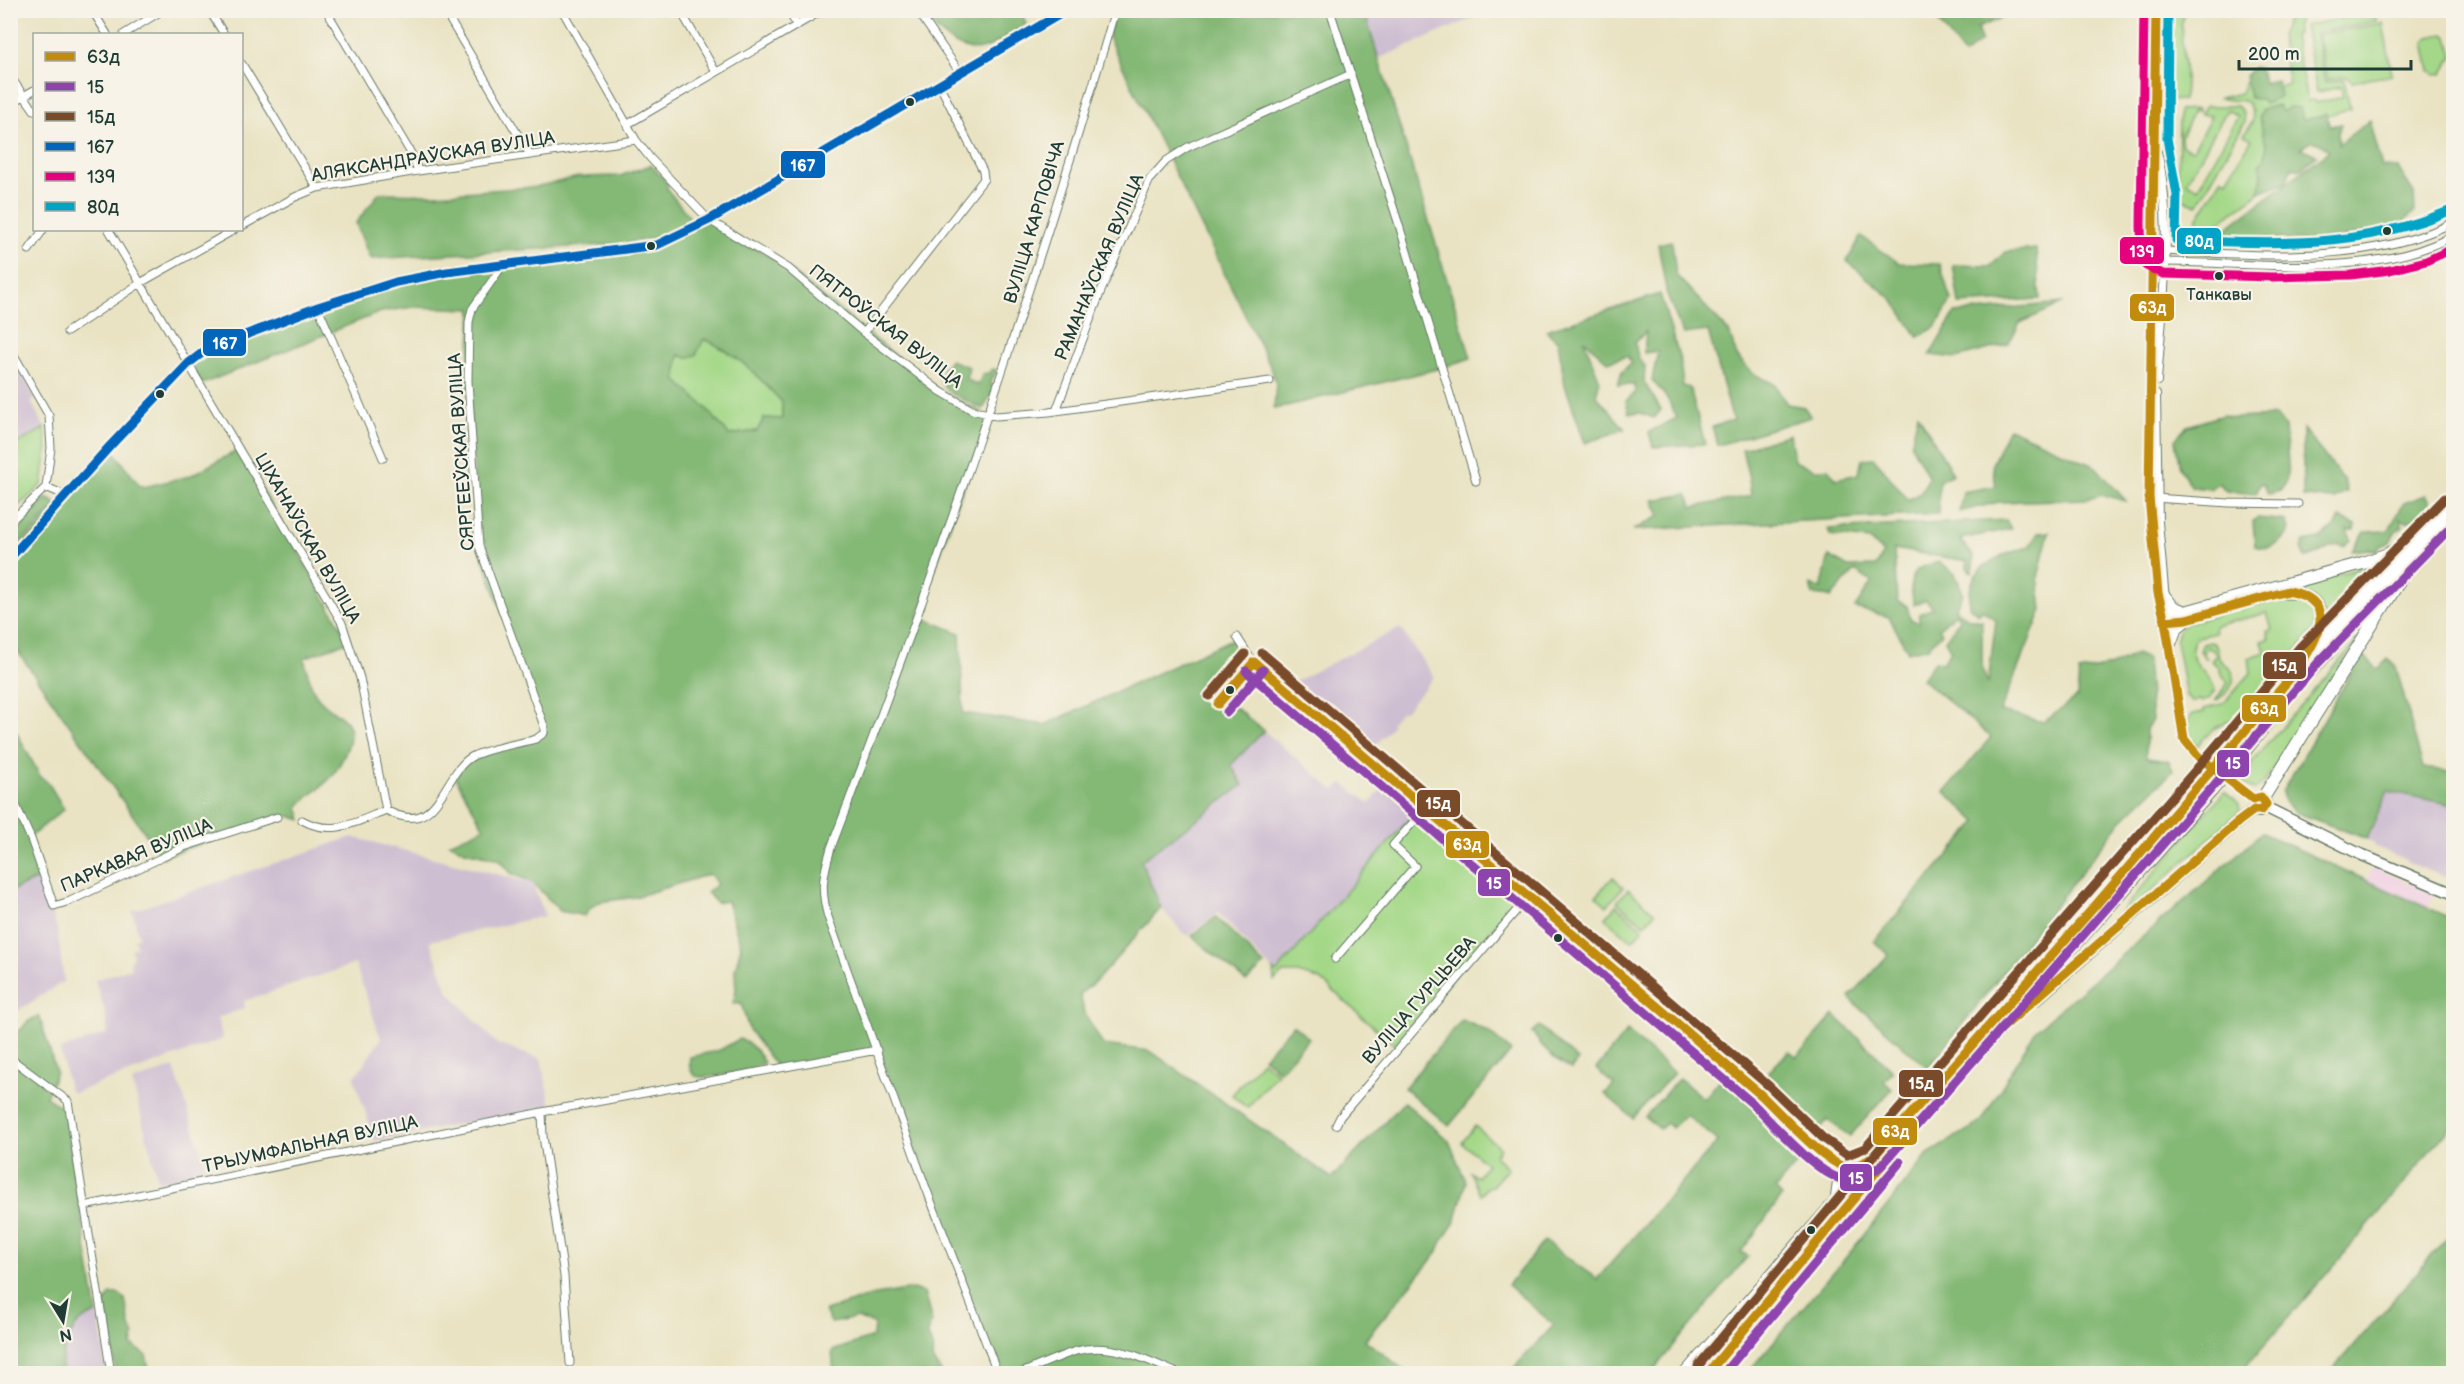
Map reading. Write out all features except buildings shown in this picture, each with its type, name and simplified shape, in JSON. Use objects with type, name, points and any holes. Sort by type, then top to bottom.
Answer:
[{"type":"highway","points":[[2165,621],[2379,558],[2451,515]]},
{"type":"highway","points":[[1707,1374],[1751,1318],[1862,1187],[2212,790],[2296,687],[2405,572],[2451,515]]},
{"type":"highway","points":[[1685,1374],[2309,655],[2451,515]]},
{"type":"highway","points":[[2000,1030],[2259,803],[2405,572]]},
{"type":"highway","points":[[2169,646],[2176,628],[2186,615],[2288,591],[2305,594],[2314,603],[2320,615],[2320,627],[2309,655]]},
{"type":"highway","points":[[2165,597],[2173,607],[2186,615]]},
{"type":"highway","points":[[1830,1158],[1844,1167],[1872,1158]]},
{"type":"highway","points":[[1830,1158],[1840,1175],[1836,1198]]},
{"type":"main road","points":[[10,560],[189,363],[206,350],[318,307],[396,282],[447,272],[657,244],[680,236],[1018,42],[1068,10]]},
{"type":"main road","points":[[2165,621],[2184,739],[2198,756],[2259,803],[2362,855],[2454,894]]},
{"type":"street","points":[[92,10],[106,33]]},
{"type":"street","points":[[126,33],[163,10]]},
{"type":"street","points":[[209,10],[223,33]]},
{"type":"street","points":[[326,10],[412,154],[418,171]]},
{"type":"street","points":[[444,10],[530,155]]},
{"type":"street","name":"ПЯТРОЎСКАЯ ВУЛІЦА","points":[[562,10],[636,140],[670,180],[709,220],[788,268],[864,333],[940,391],[972,410],[989,416],[1056,411],[1270,381]]},
{"type":"street","points":[[680,10],[716,72]]},
{"type":"street","points":[[788,10],[797,26]]},
{"type":"street","points":[[628,124],[824,10]]},
{"type":"street","points":[[917,10],[961,74]]},
{"type":"street","name":"ВУЛІЦА КАРПОВІЧА","points":[[998,1374],[926,1188],[828,917],[822,892],[823,878],[831,848],[989,416],[1115,10]]},
{"type":"street","points":[[1330,10],[1476,481]]},
{"type":"street","points":[[2156,10],[2155,143],[2152,176],[2153,498],[2158,593],[2165,621]]},
{"type":"street","points":[[243,66],[318,189]]},
{"type":"street","name":"РАМАНАЎСКАЯ ВУЛІЦА","points":[[1056,411],[1101,291],[1149,179],[1158,167],[1188,147],[1351,75]]},
{"type":"street","points":[[10,76],[33,108]]},
{"type":"street","points":[[864,333],[984,179],[983,171],[940,86]]},
{"type":"street","points":[[10,104],[33,91]]},
{"type":"street","name":"АЛЯКСАНДРАЎСКАЯ ВУЛІЦА","points":[[243,225],[295,197],[318,189],[418,171],[636,140]]},
{"type":"street","points":[[2155,143],[2164,196],[2164,262],[2153,498],[2165,597],[2165,621]]},
{"type":"street","points":[[2153,256],[2164,251],[2276,253],[2357,251],[2410,240],[2454,222]]},
{"type":"street","points":[[29,250],[42,231]]},
{"type":"street","name":"ЦІХАНАЎСКАЯ ВУЛІЦА","points":[[110,231],[142,282],[342,623],[360,678],[386,810]]},
{"type":"street","points":[[67,332],[142,282],[228,231]]},
{"type":"street","points":[[2436,231],[2440,242]]},
{"type":"street","points":[[2153,256],[2164,262],[2294,264],[2364,262],[2390,257],[2440,242],[2454,235]]},
{"type":"street","name":"СЯРГЕЕЎСКАЯ ВУЛІЦА","points":[[386,810],[399,817],[413,818],[429,810],[472,756],[536,739],[544,733],[544,726],[479,546],[468,381],[469,322],[472,309],[503,265]]},
{"type":"street","points":[[318,307],[383,458]]},
{"type":"street","points":[[10,348],[50,416],[51,448],[46,487],[10,522]]},
{"type":"street","points":[[46,487],[66,496]]},
{"type":"street","points":[[2153,498],[2229,503],[2298,504]]},
{"type":"street","points":[[1237,637],[1254,662],[1761,1095],[1830,1158]]},
{"type":"street","name":"ПАРКАВАЯ ВУЛІЦА","points":[[10,792],[31,839],[54,906],[70,901],[184,848],[277,818]]},
{"type":"street","points":[[1335,959],[1414,866],[1393,845],[1425,809]]},
{"type":"street","points":[[302,820],[316,828],[326,829],[348,825],[386,810]]},
{"type":"street","name":"ВУЛІЦА ГУРЦЬЕВА","points":[[1336,1125],[1396,1048],[1528,897]]},
{"type":"street","name":"ТРЫУМФАЛЬНАЯ ВУЛІЦА","points":[[84,1206],[542,1113],[878,1050]]},
{"type":"street","points":[[10,1058],[68,1101],[111,1374]]},
{"type":"street","points":[[542,1113],[543,1136],[564,1276],[570,1364]]},
{"type":"street","points":[[1019,1374],[1075,1351],[1093,1348],[1120,1352],[1179,1374]]},
{"type":"street","points":[[2445,1374],[2454,1364]]},
{"type":"shaded area","points":[[1364,10],[1490,11],[1378,59]]},
{"type":"shaded area","points":[[10,363],[17,373],[20,372],[36,398],[31,402],[45,428],[11,447]]},
{"type":"shaded area","points":[[1400,628],[1434,677],[1405,711],[1399,713],[1391,723],[1393,725],[1368,754],[1288,685]]},
{"type":"shaded area","points":[[1264,731],[1334,790],[1343,783],[1370,804],[1384,785],[1417,811],[1276,974],[1218,913],[1188,936],[1182,932],[1161,908],[1141,861],[1243,785],[1231,765]]},
{"type":"shaded area","points":[[2388,791],[2453,805],[2453,880],[2406,862],[2374,846],[2375,844],[2367,839]]},
{"type":"shaded area","points":[[352,837],[532,883],[545,916],[430,941],[448,991],[497,1044],[541,1059],[551,1106],[375,1141],[354,1078],[381,1039],[355,964],[244,1001],[245,1008],[217,1018],[223,1039],[73,1093],[69,1089],[60,1050],[108,1033],[105,1012],[95,980],[131,968],[133,955],[131,949],[137,947],[134,939],[139,937],[132,911]]},
{"type":"shaded area","points":[[2373,867],[2434,894],[2427,909],[2366,882]]},
{"type":"shaded area","points":[[40,878],[57,929],[64,981],[11,1015],[11,891]]},
{"type":"shaded area","points":[[174,1067],[207,1170],[159,1183],[132,1082]]},
{"type":"shaded area","points":[[98,1314],[107,1373],[61,1374],[63,1351],[75,1324],[85,1316]]},
{"type":"green space","points":[[922,11],[1021,11],[1026,24],[992,45],[972,50],[947,39]]},
{"type":"green space","points":[[1115,11],[1364,11],[1471,358],[1441,368],[1274,409],[1276,383],[1272,370],[1108,37]]},
{"type":"green space","points":[[1930,11],[1962,23],[1964,11],[2019,11],[1977,28],[1981,41],[1964,55]]},
{"type":"green space","points":[[2161,11],[2184,11],[2181,32],[2185,78],[2183,100],[2164,101],[2159,96],[2162,67],[2159,66]]},
{"type":"green space","points":[[2292,11],[2332,11],[2298,17],[2299,24],[2296,25],[2298,34],[2294,35],[2307,101],[2315,100],[2316,103],[2343,97],[2341,87],[2317,92],[2304,26],[2376,11],[2376,21],[2316,33],[2325,83],[2344,79],[2350,109],[2320,118],[2308,119],[2300,119],[2283,113],[2262,122],[2267,144],[2259,193],[2208,230],[2208,228],[2203,235],[2194,236],[2197,231],[2192,228],[2222,178],[2227,180],[2252,139],[2244,135],[2253,120],[2252,111],[2246,102],[2220,98],[2241,93],[2246,79],[2248,84],[2279,87],[2289,84],[2280,35]]},
{"type":"green space","points":[[2383,23],[2392,75],[2352,82],[2345,76],[2327,80],[2318,35]]},
{"type":"green space","points":[[2444,34],[2448,37],[2453,57],[2442,74],[2435,75],[2430,71],[2424,42],[2429,37]]},
{"type":"green space","points":[[2254,67],[2260,69],[2263,83],[2277,80],[2280,97],[2265,104],[2260,99],[2250,98],[2245,76]]},
{"type":"green space","points":[[2206,106],[2237,106],[2243,112],[2245,122],[2197,205],[2178,197],[2179,110],[2198,109],[2198,112],[2193,111],[2181,137],[2182,146],[2193,150],[2211,116],[2201,114]],"holes":[[[2227,110],[2238,116],[2198,188],[2187,182]]]},
{"type":"green space","points":[[2278,106],[2283,112],[2289,107],[2300,108],[2303,119],[2320,117],[2327,113],[2329,126],[2342,124],[2338,133],[2339,144],[2370,120],[2382,167],[2398,168],[2414,193],[2415,212],[2399,225],[2339,238],[2306,241],[2218,235],[2329,151],[2313,141],[2300,148],[2317,155],[2301,169],[2292,167],[2286,182],[2259,192],[2262,174],[2259,164],[2265,158],[2267,144],[2259,117],[2262,109]]},
{"type":"green space","points":[[651,165],[668,184],[667,189],[691,219],[662,237],[620,244],[370,259],[356,223],[379,193],[436,194],[535,187],[579,177],[620,176]]},
{"type":"green space","points":[[709,220],[782,264],[940,391],[989,416],[918,616],[960,633],[963,713],[1045,725],[1232,639],[1245,659],[1227,680],[1229,702],[1264,731],[1231,765],[1243,785],[1141,861],[1161,908],[1098,979],[1080,994],[1084,1012],[1103,1045],[1150,1051],[1332,1178],[1404,1102],[1449,1141],[1466,1182],[1455,1222],[1437,1253],[1365,1340],[1408,1373],[998,1373],[878,1050],[778,1069],[749,1030],[741,1003],[733,1004],[736,991],[735,970],[741,946],[727,901],[716,903],[707,892],[717,884],[710,874],[635,897],[599,902],[590,908],[585,916],[560,911],[532,882],[512,874],[499,859],[465,851],[449,843],[484,828],[454,775],[472,757],[544,733],[479,546],[468,381],[472,309],[413,307],[381,312],[202,384],[189,363],[198,354],[396,282],[644,247]],"holes":[[[704,339],[746,366],[782,402],[782,419],[764,418],[757,431],[729,435],[706,408],[676,380],[679,355],[687,358],[696,355]]]},
{"type":"green space","points":[[1861,236],[1899,263],[1940,264],[1951,301],[1936,327],[1918,337],[1893,300],[1847,261]]},
{"type":"green space","points":[[1672,241],[1676,275],[1729,332],[1737,356],[1752,373],[1774,384],[1787,404],[1804,407],[1811,417],[1718,445],[1712,427],[1733,420],[1708,331],[1683,334],[1667,295],[1658,244]]},
{"type":"green space","points":[[2036,249],[2040,299],[1959,304],[1953,265],[1991,266],[2005,252]]},
{"type":"green space","points":[[1660,294],[1680,360],[1683,386],[1690,388],[1705,444],[1653,447],[1649,432],[1677,418],[1667,398],[1652,380],[1658,351],[1644,353],[1646,331],[1635,343],[1638,357],[1645,366],[1644,382],[1661,410],[1654,418],[1640,413],[1629,413],[1626,401],[1635,393],[1634,385],[1618,385],[1622,372],[1631,363],[1627,356],[1608,362],[1584,340],[1600,381],[1596,395],[1625,429],[1585,443],[1565,385],[1558,342],[1546,330]]},
{"type":"green space","points":[[2064,303],[2020,323],[2008,344],[1956,358],[1930,355],[1955,313]]},
{"type":"green space","points":[[704,338],[737,358],[764,383],[782,402],[782,419],[764,418],[757,431],[729,435],[706,408],[676,380],[679,355]]},
{"type":"green space","points":[[950,360],[969,367],[966,379],[978,385],[983,374],[993,369],[998,370],[991,380],[993,391],[983,409],[951,393],[940,382],[943,378],[942,370]]},
{"type":"green space","points":[[1918,414],[1953,474],[1939,481],[1938,514],[1633,530],[1660,516],[1653,500],[1687,494],[1693,507],[1751,496],[1742,449],[1790,434],[1794,461],[1816,470],[1828,468],[1836,479],[1859,474],[1862,459],[1874,458],[1908,500],[1920,493],[1929,478],[1911,445]]},
{"type":"green space","points":[[2223,415],[2235,418],[2276,416],[2285,427],[2288,463],[2286,483],[2280,491],[2268,494],[2264,484],[2260,484],[2256,494],[2226,491],[2219,483],[2211,489],[2192,487],[2180,469],[2175,440],[2187,426]]},
{"type":"green space","points":[[45,428],[47,449],[42,485],[11,513],[11,447]]},
{"type":"green space","points":[[2009,428],[2096,467],[2126,501],[2103,495],[2087,499],[1999,502],[1959,512],[1963,492],[1996,486],[1992,464]]},
{"type":"green space","points":[[2303,429],[2344,480],[2347,492],[2335,499],[2303,497]]},
{"type":"green space","points":[[110,446],[139,485],[144,487],[190,476],[240,449],[349,641],[304,658],[315,693],[345,721],[350,730],[350,737],[343,759],[332,776],[298,807],[302,820],[289,816],[277,817],[162,857],[11,642],[11,559]]},
{"type":"green space","points":[[2426,495],[2431,504],[2426,515],[2407,522],[2400,519],[2403,526],[2395,532],[2390,542],[2380,546],[2377,551],[2369,549],[2352,551],[2365,532],[2388,531],[2404,503]]},
{"type":"green space","points":[[46,498],[57,504],[11,554],[11,533]]},
{"type":"green space","points":[[2258,518],[2287,521],[2289,531],[2283,540],[2271,547],[2255,546],[2253,522]]},
{"type":"green space","points":[[2340,518],[2356,525],[2355,530],[2347,530],[2351,540],[2344,546],[2333,546],[2305,558],[2301,549],[2304,542],[2320,539],[2336,525]]},
{"type":"green space","points":[[2006,520],[2011,529],[1960,539],[1974,557],[1972,573],[1967,568],[1967,561],[1894,549],[1897,601],[1907,606],[1910,619],[1919,623],[1919,614],[1933,608],[1926,600],[1914,605],[1911,587],[1913,574],[1922,567],[1940,562],[1955,574],[1963,593],[1955,609],[1970,619],[1982,621],[1982,669],[1988,683],[1996,620],[1982,610],[1978,614],[1969,606],[1969,592],[1973,581],[1978,572],[1995,559],[2029,547],[2038,533],[2049,532],[2038,577],[2042,610],[2000,712],[2044,722],[2077,697],[2079,672],[2111,666],[2136,654],[2147,659],[2152,720],[2146,729],[2146,758],[2169,761],[2173,771],[2122,820],[1928,1068],[1849,998],[1888,955],[1874,941],[1977,822],[1945,792],[1991,737],[1922,679],[1935,661],[1943,663],[1951,651],[1945,640],[1960,619],[1956,613],[1939,628],[1942,633],[1928,647],[1908,652],[1889,617],[1855,608],[1872,582],[1855,571],[1831,597],[1813,595],[1810,585],[1821,589],[1829,556],[1848,567],[1876,566],[1884,553],[1870,540],[1830,535],[1828,529]]},
{"type":"green space","points":[[2378,563],[2379,565],[2325,622],[2326,616],[2288,588]]},
{"type":"green space","points":[[2292,596],[2310,604],[2316,615],[2314,631],[2235,718],[2213,729],[2197,746],[2189,732],[2188,720],[2193,714],[2223,704],[2251,673],[2249,658],[2265,652],[2262,641],[2269,639],[2267,631],[2272,630],[2267,613],[2214,626],[2215,633],[2197,637],[2192,645],[2194,659],[2215,690],[2209,699],[2202,702],[2201,700],[2192,701],[2186,696],[2176,641],[2180,628],[2189,622]]},
{"type":"green space","points":[[2360,637],[2264,783],[2254,790],[2237,779]]},
{"type":"green space","points":[[2211,642],[2216,645],[2220,660],[2233,675],[2230,688],[2215,701],[2228,683],[2219,670],[2220,668],[2211,661],[2217,654],[2208,647],[2203,653],[2207,659],[2200,651],[2203,644]]},
{"type":"green space","points":[[2362,654],[2378,669],[2388,659],[2396,667],[2423,768],[2454,772],[2453,805],[2388,791],[2367,839],[2295,812],[2284,801],[2282,792]]},
{"type":"green space","points":[[10,720],[40,776],[49,784],[64,809],[30,837],[44,876],[11,891]]},
{"type":"green space","points":[[1386,783],[1517,898],[1437,997],[1394,1045],[1321,980],[1298,973],[1283,973],[1274,981],[1273,970],[1276,973],[1416,811],[1384,785]]},
{"type":"green space","points":[[2225,791],[2239,804],[2240,811],[2095,942]]},
{"type":"green space","points":[[2262,833],[2443,915],[2453,916],[2453,1124],[2358,1238],[2240,1373],[1747,1373],[1853,1249],[1928,1154],[1981,1122],[2036,1030]]},
{"type":"green space","points":[[1613,877],[1623,887],[1607,906],[1596,896]]},
{"type":"green space","points":[[1628,889],[1655,913],[1644,925],[1617,902]]},
{"type":"green space","points":[[1616,905],[1643,929],[1632,941],[1605,918]]},
{"type":"green space","points":[[1216,917],[1264,965],[1246,982],[1192,936]]},
{"type":"green space","points":[[1834,1015],[1893,1071],[1884,1081],[1892,1089],[1850,1136],[1827,1120],[1814,1137],[1760,1081],[1789,1051],[1797,1057]]},
{"type":"green space","points":[[38,1016],[56,1072],[46,1097],[64,1109],[97,1314],[80,1322],[69,1336],[63,1354],[61,1373],[11,1373],[10,1032],[21,1030],[27,1022]]},
{"type":"green space","points":[[1462,1020],[1487,1031],[1511,1051],[1449,1126],[1404,1088]]},
{"type":"green space","points":[[1293,1025],[1309,1038],[1280,1071],[1263,1058]]},
{"type":"green space","points":[[1539,1026],[1578,1060],[1571,1069],[1554,1058],[1536,1038],[1532,1032]]},
{"type":"green space","points":[[1627,1031],[1674,1073],[1633,1118],[1605,1094],[1614,1085],[1596,1069]]},
{"type":"green space","points":[[739,1039],[754,1048],[764,1063],[718,1076],[699,1077],[692,1073],[690,1057],[720,1050]]},
{"type":"green space","points":[[1262,1061],[1277,1073],[1247,1108],[1232,1095]]},
{"type":"green space","points":[[1723,1076],[1809,1150],[1775,1189],[1782,1196],[1741,1252],[1748,1256],[1651,1373],[1509,1373],[1554,1325],[1508,1285],[1544,1241],[1597,1279],[1718,1141],[1686,1115],[1672,1128],[1667,1123],[1660,1129],[1645,1117],[1679,1078],[1704,1099]]},
{"type":"green space","points":[[1475,1126],[1500,1148],[1495,1156],[1508,1168],[1492,1186],[1480,1195],[1470,1172],[1477,1177],[1487,1164],[1462,1143]]},
{"type":"green space","points":[[2453,1231],[2453,1373],[2330,1373]]},
{"type":"green space","points":[[913,1289],[924,1293],[932,1322],[927,1333],[933,1348],[932,1360],[942,1373],[834,1373],[832,1351],[873,1337],[874,1324],[856,1318],[831,1323],[825,1311],[870,1296]]},
{"type":"green space","points":[[111,1294],[119,1294],[125,1299],[134,1335],[132,1345],[146,1355],[150,1373],[116,1373],[105,1302]]},
{"type":"transit line","name":"167","points":[[10,558],[110,446],[189,363],[206,350],[318,307],[396,282],[447,272],[657,245],[709,220],[1067,10]]},
{"type":"transit line","name":"139","points":[[2144,10],[2141,225],[2142,261],[2146,266],[2163,274],[2273,277],[2351,275],[2390,270],[2426,261],[2454,248]]},
{"type":"transit line","name":"63д","points":[[2002,1028],[2238,822],[2254,810],[2262,810],[2266,804],[2261,797],[2253,799],[2198,756],[2184,739],[2165,621],[2158,593],[2149,497],[2156,10]]},
{"type":"transit line","name":"80д","points":[[2168,10],[2167,138],[2177,195],[2176,240],[2281,243],[2348,238],[2382,232],[2449,211]]},
{"type":"transit line","name":"15д","points":[[1262,653],[1769,1086],[1823,1138],[1847,1155],[1865,1148],[2193,773],[2300,647],[2445,498]]},
{"type":"transit line","name":"15","points":[[1246,671],[1753,1104],[1808,1158],[1832,1175],[1842,1179],[1852,1179],[1868,1174],[1881,1166],[2211,789],[2318,663],[2454,524]]},
{"type":"transit line","name":"63д","points":[[1254,662],[1761,1095],[1815,1147],[1838,1164],[1849,1167],[1872,1158],[2095,906],[2292,676],[2315,639],[2320,615],[2316,605],[2305,596],[2288,591],[2187,619],[2165,621]]},
{"type":"transit line","name":"15д","points":[[1209,696],[1245,654]]},
{"type":"transit line","name":"63д","points":[[1218,704],[1254,662]]},
{"type":"transit line","name":"15","points":[[1227,712],[1263,670]]},
{"type":"transit line","name":"15д","points":[[1698,1366],[1882,1146]]},
{"type":"transit line","name":"63д","points":[[1707,1374],[1891,1154]]},
{"type":"transit line","name":"15","points":[[1723,1374],[1900,1162]]},
{"type":"place","name":"Танкавы","points":[[2219,276]]}]
